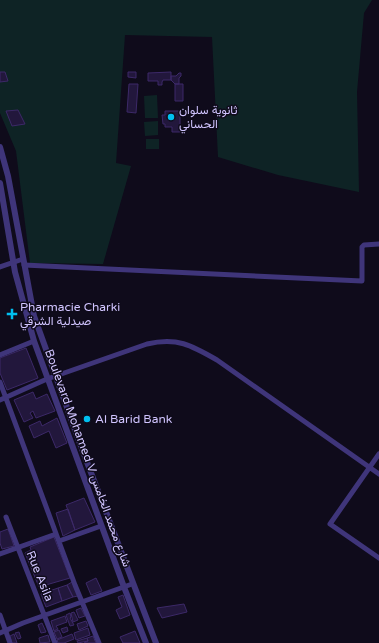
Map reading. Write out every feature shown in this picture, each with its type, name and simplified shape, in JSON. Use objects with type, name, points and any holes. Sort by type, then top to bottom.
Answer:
[{"type":"street","name":"Boulevard Mohamed V شارع محمد الخامس","points":[[0,147],[8,176],[34,316],[132,584],[156,643]]},
{"type":"street","name":"Boulevard Mohamed V شارع محمد الخامس","points":[[0,183],[2,207],[13,262],[34,342],[101,526],[146,643]]},
{"type":"street","points":[[0,267],[13,262],[23,262],[108,270],[362,281],[362,247],[364,245],[379,244]]},
{"type":"street","points":[[0,400],[47,380],[147,344],[163,341],[179,342],[198,349],[217,360],[379,474]]},
{"type":"street","points":[[0,355],[34,342]]},
{"type":"street","points":[[0,382],[56,534],[99,643]]},
{"type":"street","points":[[379,454],[330,524],[379,558]]},
{"type":"street","name":"Rue Asila","points":[[6,517],[55,643]]},
{"type":"street","points":[[59,541],[101,526]]},
{"type":"street","points":[[0,554],[18,549],[56,534]]},
{"type":"street","points":[[0,633],[132,584]]},
{"type":"street","points":[[0,616],[10,643]]},
{"type":"green space","points":[[0,0],[372,0],[364,13],[357,92],[359,192],[278,175],[218,157],[212,37],[125,35],[116,163],[131,166],[103,264],[30,263],[16,151],[0,113]]},
{"type":"green space","points":[[157,95],[158,118],[145,118],[144,96]]},
{"type":"green space","points":[[158,121],[158,135],[145,136],[144,122]]},
{"type":"green space","points":[[146,139],[159,139],[159,149],[146,149]]},
{"type":"building","points":[[0,72],[5,72],[8,81],[0,82]]},
{"type":"building","points":[[128,72],[136,72],[136,78],[128,77]]},
{"type":"building","points":[[171,72],[171,80],[163,80],[162,85],[158,85],[158,81],[148,81],[148,73]]},
{"type":"building","points":[[181,73],[181,76],[179,78],[179,84],[175,84],[171,80],[171,76],[176,76]]},
{"type":"building","points":[[129,84],[138,84],[136,113],[127,112]]},
{"type":"building","points":[[175,84],[183,84],[183,101],[175,101]]},
{"type":"building","points":[[18,110],[25,124],[12,126],[6,111]]},
{"type":"building","points":[[165,111],[180,111],[180,132],[172,132],[172,127],[165,127],[165,124],[163,124],[162,115],[165,115]]},
{"type":"building","points":[[26,348],[38,378],[7,390],[0,373],[0,358]]},
{"type":"building","points":[[33,392],[36,399],[47,394],[55,411],[36,418],[33,411],[30,413],[33,418],[24,422],[14,400]]},
{"type":"building","points":[[57,418],[67,443],[56,448],[49,431],[34,438],[29,426],[40,421],[42,426]]},
{"type":"building","points":[[84,498],[95,522],[75,530],[66,505]]},
{"type":"building","points":[[68,509],[75,530],[63,536],[56,513]]},
{"type":"building","points":[[8,529],[14,546],[2,549],[0,543],[0,532]]},
{"type":"building","points":[[54,537],[70,578],[39,587],[25,553],[31,550],[30,547]]},
{"type":"building","points":[[96,578],[102,591],[91,595],[86,583]]},
{"type":"building","points":[[72,582],[78,596],[73,597],[67,585]]},
{"type":"building","points":[[67,585],[73,597],[62,601],[58,588]]},
{"type":"building","points":[[58,588],[62,601],[46,607],[41,594]]},
{"type":"building","points":[[123,595],[130,615],[120,619],[116,610],[122,607],[118,597]]},
{"type":"building","points":[[184,604],[187,612],[162,618],[157,608]]},
{"type":"building","points":[[81,608],[85,616],[79,618],[76,610]]},
{"type":"building","points":[[74,612],[78,620],[73,622],[71,613]]},
{"type":"building","points":[[70,613],[70,618],[74,625],[70,626],[66,615]]},
{"type":"building","points":[[65,616],[67,622],[56,626],[58,629],[54,631],[51,621]]},
{"type":"building","points":[[86,621],[88,626],[79,630],[77,624]]},
{"type":"building","points":[[42,623],[46,632],[41,633],[38,625]]},
{"type":"building","points":[[67,627],[68,631],[63,633],[61,629]]},
{"type":"building","points":[[88,628],[90,635],[76,640],[74,633]]},
{"type":"building","points":[[59,630],[62,637],[57,639],[54,632]]},
{"type":"building","points":[[135,631],[140,643],[123,643],[120,637]]},
{"type":"building","points":[[19,632],[21,638],[18,639],[15,633]]},
{"type":"building","points":[[14,634],[17,643],[12,643],[10,636]]},
{"type":"building","points":[[72,634],[74,639],[64,643],[58,643],[57,640]]},
{"type":"building","points":[[48,635],[50,642],[40,643],[39,638]]},
{"type":"building","points":[[93,636],[96,643],[84,643],[88,641],[87,638]]},
{"type":"building","points":[[87,638],[88,641],[78,643],[77,641]]},
{"type":"place","name":"ثانوية سلوان الحساني","points":[[171,117]]},
{"type":"place","name":"Pharmacie Charki صيدلية الشرقي","points":[[12,314]]},
{"type":"place","name":"Al Barid Bank","points":[[87,419]]}]
